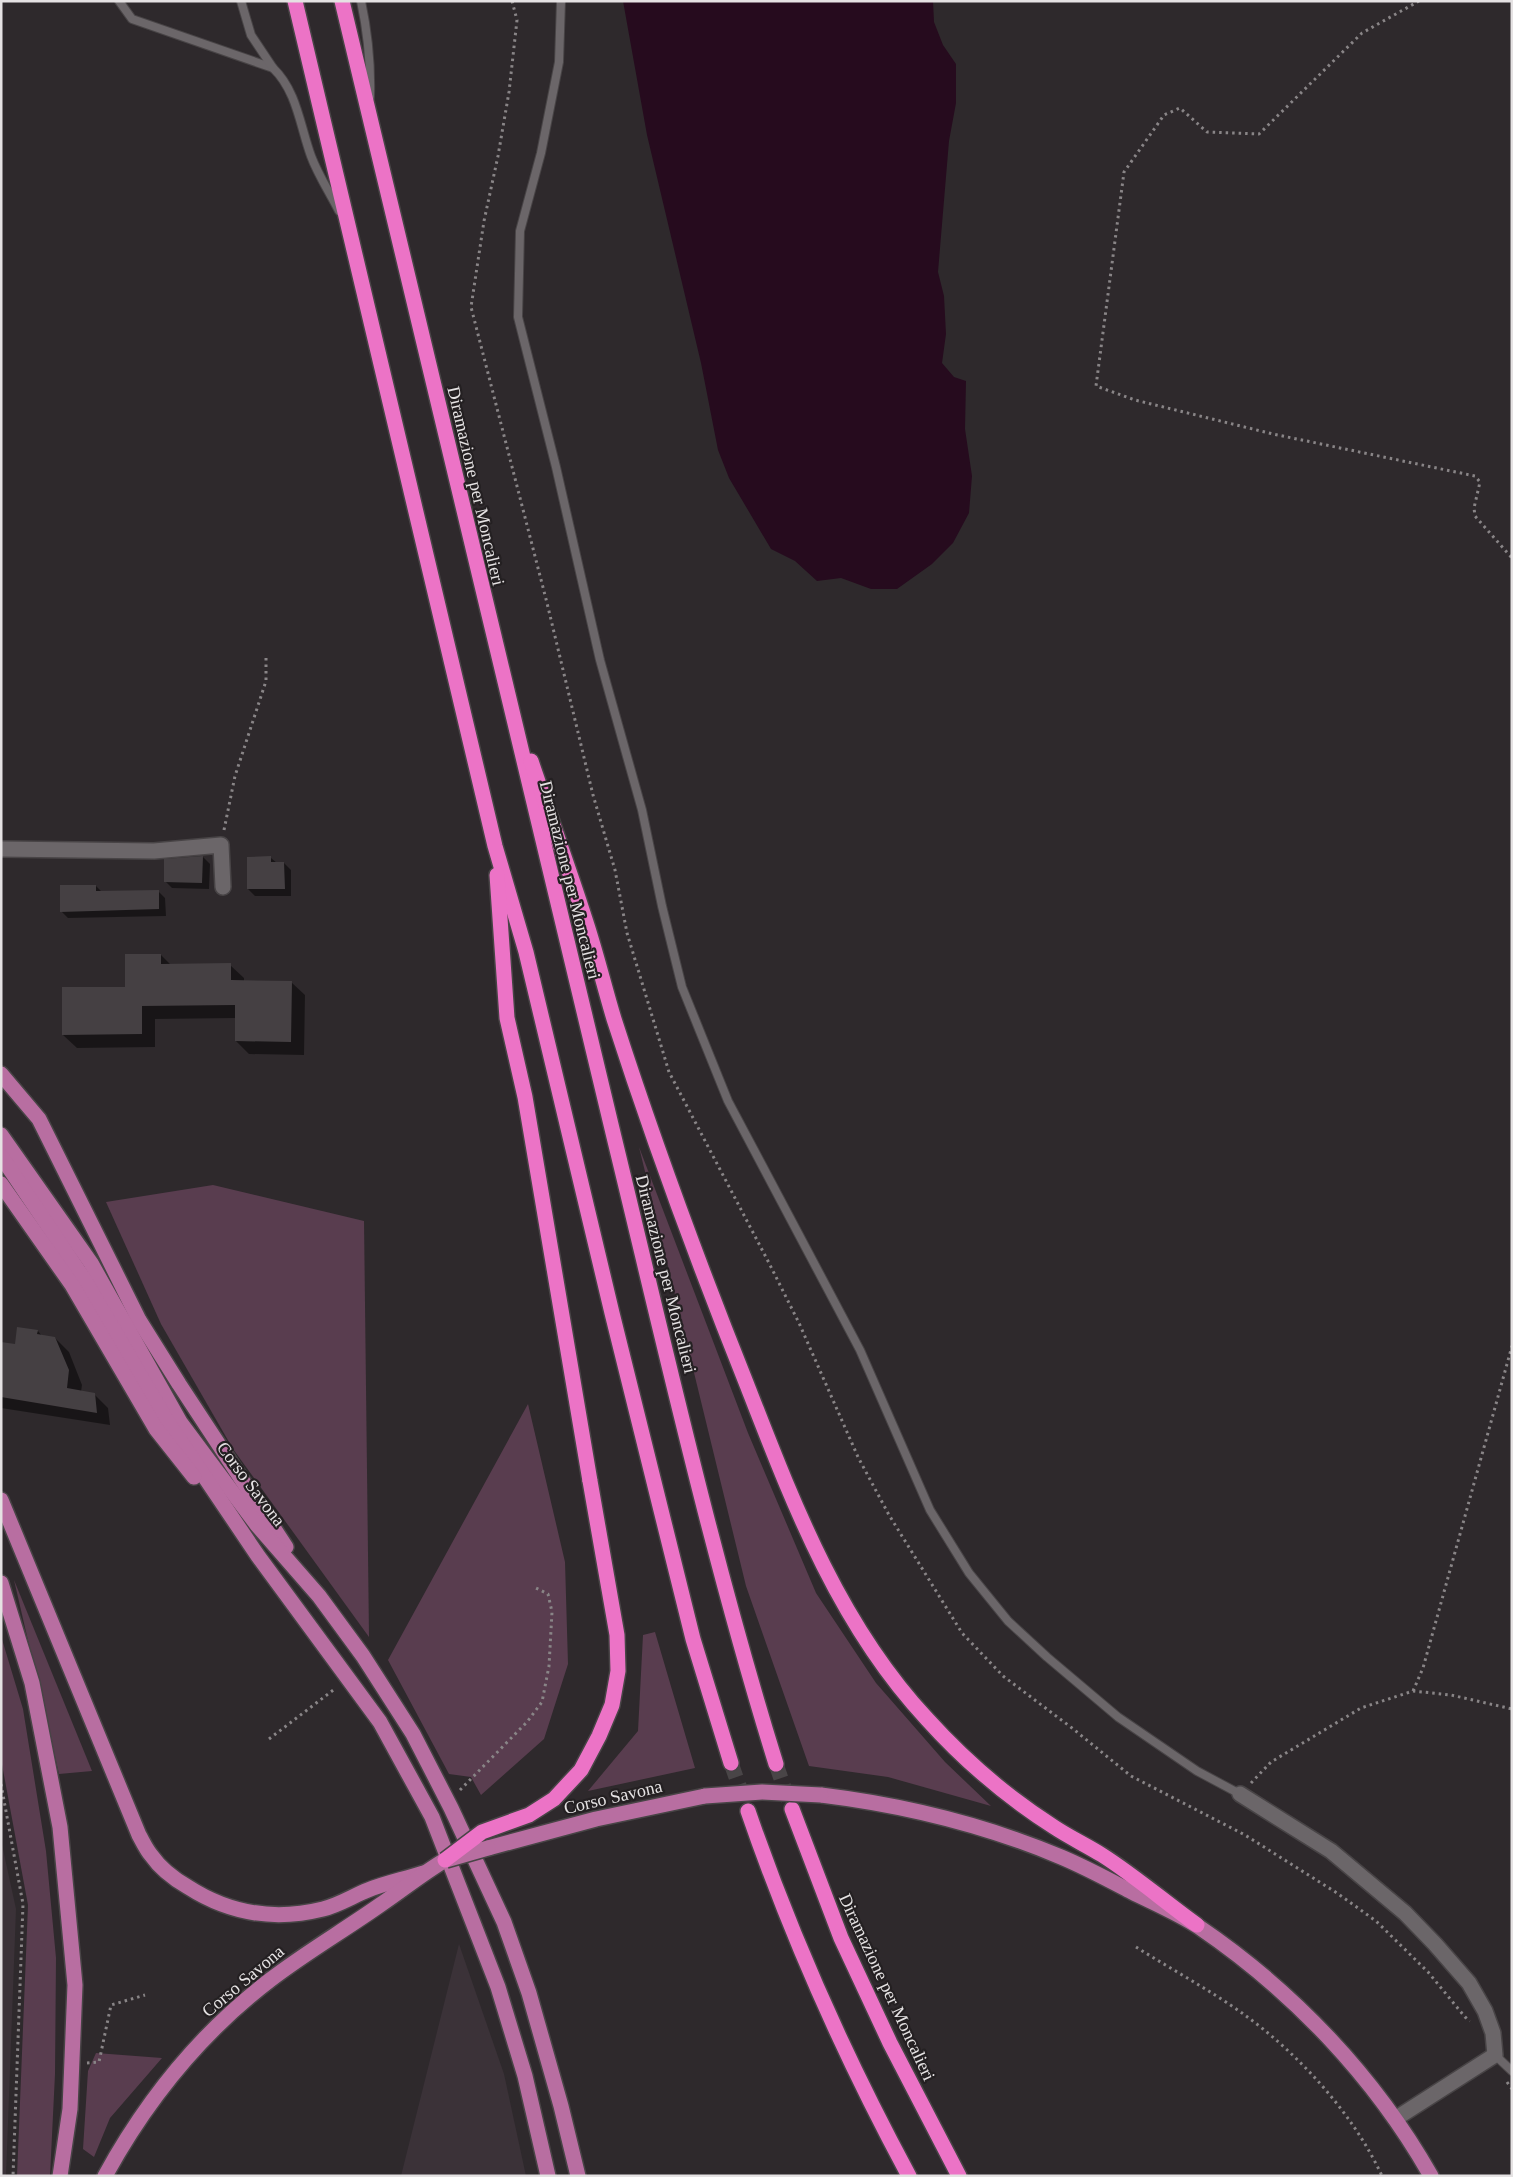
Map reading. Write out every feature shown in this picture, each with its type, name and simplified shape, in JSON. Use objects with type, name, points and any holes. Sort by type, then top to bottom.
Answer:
[{"type":"highway","points":[[295,1],[353,238],[495,846],[526,952],[612,1312],[693,1638],[731,1763]]},
{"type":"highway","name":"Diramazione per Moncalieri","points":[[342,1],[501,673],[714,1545],[747,1671],[776,1764]]},
{"type":"highway","points":[[501,673],[585,919],[614,1019],[700,1268],[770,1443],[819,1558],[840,1600],[866,1642],[893,1680],[926,1719],[962,1755],[1009,1795],[1054,1827],[1104,1857],[1197,1926]]},
{"type":"highway","points":[[435,1866],[482,1832],[529,1815],[554,1799],[581,1770],[599,1736],[612,1705],[618,1671],[617,1635],[525,1097],[507,1018],[495,846]]},
{"type":"highway","name":"Diramazione per Moncalieri","points":[[792,1809],[841,1938],[890,2043],[959,2176]]},
{"type":"highway","points":[[748,1811],[794,1933],[846,2052],[909,2176]]},
{"type":"main road","points":[[1,1074],[40,1119],[139,1320],[184,1392],[319,1596]]},
{"type":"main road","name":"Corso Savona","points":[[1,1136],[91,1263],[180,1422],[257,1525],[319,1596],[363,1656],[413,1734],[451,1808],[504,1922],[529,1993],[561,2106],[578,2176]]},
{"type":"main road","name":"Corso Savona","points":[[1,1156],[84,1279],[167,1421],[258,1556],[380,1722],[432,1817],[498,1987],[525,2076],[548,2176]]},
{"type":"main road","points":[[1,1184],[72,1285],[156,1429],[258,1556]]},
{"type":"main road","points":[[1,1500],[139,1835],[151,1856],[164,1870],[195,1892],[215,1903],[258,1915],[281,1916],[325,1909],[348,1901],[368,1890],[435,1866]]},
{"type":"main road","points":[[1,1583],[32,1683],[60,1827],[75,1985],[70,2109],[60,2176]]},
{"type":"main road","name":"Corso Savona","points":[[105,2176],[164,2084],[234,2009],[269,1980],[318,1944],[380,1905],[435,1866],[488,1848],[596,1819],[705,1796],[762,1792],[821,1795],[864,1800],[919,1812],[1014,1839],[1063,1858],[1197,1926],[1281,1991],[1326,2035],[1395,2119],[1431,2176]]},
{"type":"street","points":[[1,849],[154,851],[221,845],[223,887]]},
{"type":"street","points":[[1240,1794],[1331,1851],[1405,1913],[1469,1983],[1484,2011],[1492,2033],[1495,2055],[1395,2119]]},
{"type":"lane","points":[[119,1],[132,19],[273,68]]},
{"type":"lane","points":[[241,1],[251,35],[273,68],[284,78],[297,108],[311,157],[353,238]]},
{"type":"lane","points":[[361,1],[368,35],[371,68],[370,119]]},
{"type":"lane","points":[[561,1],[559,62],[541,153],[520,231],[518,317],[556,467],[600,660],[642,810],[662,906],[686,995],[728,1101],[860,1350],[930,1510],[969,1572],[1008,1621],[1118,1717],[1197,1771],[1240,1794]]},
{"type":"lane","points":[[1495,2055],[1512,2071]]},
{"type":"path","points":[[512,1],[517,20],[509,92],[484,221],[470,307],[547,603],[593,795],[614,870],[627,933],[669,1072],[769,1263],[807,1341],[858,1457],[889,1515],[962,1633],[1002,1676],[1072,1728],[1131,1776],[1244,1835],[1337,1892],[1376,1921],[1428,1972],[1465,2017],[1492,2033]]},
{"type":"path","points":[[1419,1],[1362,33],[1259,134],[1207,132],[1180,108],[1164,115],[1124,172],[1096,386],[1135,400],[1273,434],[1475,476],[1480,482],[1474,508],[1475,516],[1512,558]]},
{"type":"path","points":[[221,845],[235,776],[266,681],[266,655]]},
{"type":"path","points":[[1413,1691],[1423,1668],[1512,1346]]},
{"type":"path","points":[[451,1808],[462,1786],[526,1722],[542,1702],[549,1666],[552,1612],[548,1594],[536,1588]]},
{"type":"path","points":[[269,1739],[348,1678]]},
{"type":"path","points":[[1240,1794],[1271,1762],[1302,1742],[1361,1708],[1413,1691],[1451,1694],[1512,1709]]},
{"type":"path","points":[[1,1784],[23,1904],[13,2176]]},
{"type":"path","points":[[1136,1947],[1243,2014],[1284,2047],[1325,2089],[1360,2137],[1382,2176]]},
{"type":"path","points":[[72,2064],[99,2062],[111,2005],[145,1995]]},
{"type":"shaded area","points":[[623,1],[933,1],[934,22],[943,45],[956,64],[956,103],[949,141],[938,272],[944,296],[946,334],[942,363],[954,377],[966,381],[965,429],[972,476],[969,513],[953,543],[932,564],[897,589],[871,589],[841,578],[817,581],[795,561],[771,549],[729,478],[718,450],[701,363],[647,135]]},
{"type":"shaded area","points":[[639,1147],[748,1433],[816,1593],[876,1683],[945,1762],[991,1806],[888,1777],[809,1766],[746,1586]]},
{"type":"shaded area","points":[[213,1185],[364,1221],[369,1637],[233,1449],[161,1324],[106,1202]]},
{"type":"shaded area","points":[[528,1404],[565,1562],[568,1664],[544,1739],[481,1795],[471,1777],[449,1774],[388,1660]]},
{"type":"shaded area","points":[[14,1580],[92,1771],[59,1774]]},
{"type":"shaded area","points":[[655,1632],[695,1768],[588,1791],[638,1731],[643,1635]]},
{"type":"shaded area","points":[[1,1636],[23,1709],[46,1851],[56,1958],[55,2074],[50,2176],[17,2176],[28,1905],[1,1759]]},
{"type":"shaded area","points":[[1,1840],[16,1909],[6,2176],[1,2176]]},
{"type":"shaded area","points":[[459,1944],[504,2074],[526,2176],[401,2176]]},
{"type":"shaded area","points":[[96,2053],[162,2058],[110,2118],[94,2157],[83,2149],[88,2071]]},
{"type":"building","points":[[203,856],[202,883],[164,882],[164,859]]},
{"type":"building","points":[[271,856],[271,862],[284,862],[285,889],[247,889],[247,857]]},
{"type":"building","points":[[60,885],[96,885],[96,891],[159,890],[159,909],[60,912]]},
{"type":"building","points":[[125,954],[161,954],[161,964],[231,963],[231,980],[292,981],[291,1042],[235,1041],[235,1005],[142,1006],[142,1034],[62,1035],[62,987],[125,987]]},
{"type":"building","points":[[17,1327],[38,1330],[37,1334],[55,1337],[69,1370],[67,1388],[95,1393],[97,1413],[1,1397],[1,1342],[15,1344]]},
{"type":"tunnel","points":[[731,1763],[748,1811]]},
{"type":"tunnel","points":[[776,1764],[790,1805]]}]
